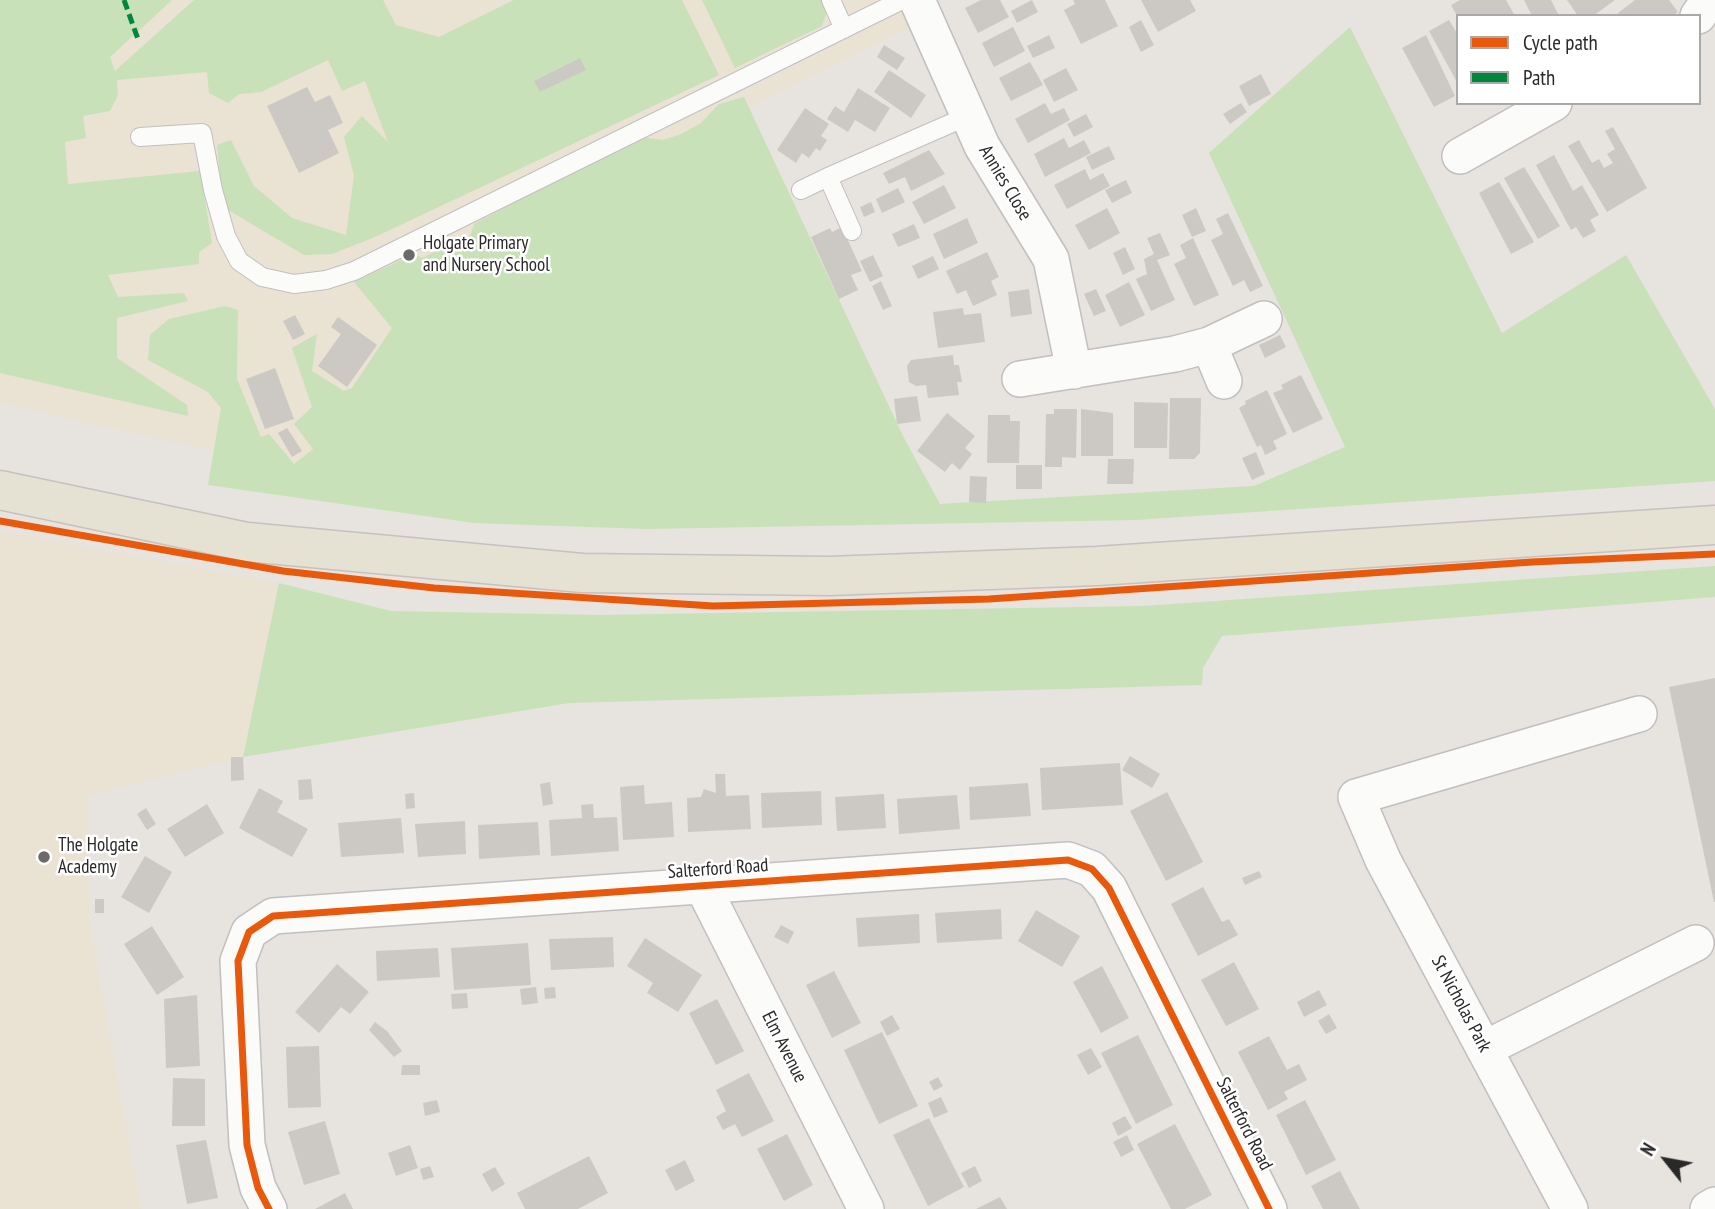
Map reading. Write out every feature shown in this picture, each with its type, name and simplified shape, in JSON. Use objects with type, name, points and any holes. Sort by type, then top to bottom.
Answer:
[{"type":"main road","points":[[0,490],[247,542],[582,573],[829,576],[1097,565],[1715,524]]},
{"type":"street","name":"Annies Close","points":[[917,0],[982,146],[1051,259],[1074,371]]},
{"type":"street","points":[[1460,156],[1550,105]]},
{"type":"street","points":[[1020,379],[1209,345],[1264,319]]},
{"type":"street","points":[[1209,345],[1224,381]]},
{"type":"street","name":"St Nicholas Park","points":[[1570,1209],[1383,860],[1356,797],[1639,714]]},
{"type":"street","name":"Salterford Road","points":[[269,1209],[250,1164],[247,1145],[238,961],[249,932],[273,915],[1068,860],[1092,869],[1109,888],[1269,1209]]},
{"type":"street","name":"Elm Avenue","points":[[702,886],[866,1209]]},
{"type":"street","points":[[1484,1049],[1696,943]]},
{"type":"street","points":[[1708,1209],[1715,1205]]},
{"type":"lane","points":[[831,0],[844,29]]},
{"type":"lane","points":[[140,137],[202,132],[226,236],[239,261],[262,277],[294,284],[326,280],[354,271],[902,0]]},
{"type":"lane","points":[[801,190],[968,116]]},
{"type":"lane","points":[[828,177],[852,231]]},
{"type":"shaded area","name":"Holgate Primary and Nursery School","points":[[0,0],[896,0],[908,28],[749,107],[903,436],[334,478],[0,403]]},
{"type":"shaded area","name":"The Holgate Academy","points":[[0,531],[279,583],[243,757],[88,795],[89,919],[141,1209],[0,1209]]},
{"type":"green space","points":[[0,0],[172,0],[110,57],[115,71],[194,0],[383,0],[396,25],[439,37],[514,0],[682,0],[719,75],[375,237],[332,254],[304,255],[223,207],[217,145],[231,140],[254,186],[292,218],[346,235],[354,176],[344,137],[362,116],[388,142],[365,81],[342,91],[328,60],[261,92],[239,94],[228,103],[209,93],[207,72],[117,80],[118,95],[110,111],[83,116],[86,138],[65,142],[68,184],[200,171],[212,243],[199,252],[199,264],[108,275],[118,297],[184,293],[188,301],[117,318],[117,358],[187,405],[188,416],[0,373]]},
{"type":"green space","points":[[702,0],[822,0],[827,10],[822,26],[735,68]]},
{"type":"green space","points":[[1350,27],[1502,333],[1626,255],[1715,409],[1715,481],[1136,520],[647,529],[474,523],[208,485],[221,408],[208,392],[148,360],[150,335],[169,319],[225,306],[238,310],[237,379],[261,437],[269,434],[294,464],[313,449],[294,424],[312,407],[292,348],[317,334],[312,371],[344,391],[352,388],[392,328],[354,282],[414,254],[422,258],[470,236],[474,224],[639,137],[663,140],[681,134],[701,123],[719,104],[744,97],[903,436],[940,504],[1254,486],[1345,447],[1209,153]]},
{"type":"green space","points":[[1715,566],[1715,597],[1222,636],[1203,668],[1202,685],[569,703],[243,757],[279,583],[391,611],[600,615],[1144,606]]},
{"type":"building","points":[[981,0],[1000,0],[1009,17],[978,33],[965,8]]},
{"type":"building","points":[[1032,0],[1038,12],[1017,23],[1011,11]]},
{"type":"building","points":[[1073,0],[1105,0],[1118,26],[1081,44],[1064,10],[1075,4]]},
{"type":"building","points":[[1141,0],[1190,0],[1196,11],[1158,32]]},
{"type":"building","points":[[1460,0],[1506,0],[1514,14],[1456,14],[1451,5]]},
{"type":"building","points":[[1524,0],[1551,0],[1558,14],[1531,14]]},
{"type":"building","points":[[1567,0],[1615,0],[1596,14],[1577,14]]},
{"type":"building","points":[[1635,0],[1669,0],[1678,12],[1675,14],[1618,13]]},
{"type":"building","points":[[1141,20],[1154,45],[1141,52],[1129,27]]},
{"type":"building","points":[[1449,20],[1456,32],[1456,80],[1429,31]]},
{"type":"building","points":[[1013,27],[1025,51],[994,67],[982,43]]},
{"type":"building","points":[[1049,35],[1055,48],[1033,58],[1027,46]]},
{"type":"building","points":[[1426,35],[1455,96],[1434,107],[1402,48]]},
{"type":"building","points":[[884,45],[905,58],[897,70],[877,57]]},
{"type":"building","points":[[580,58],[586,70],[540,92],[534,81]]},
{"type":"building","points":[[1030,62],[1043,85],[1011,101],[999,78]]},
{"type":"building","points":[[1066,68],[1078,90],[1054,102],[1043,80]]},
{"type":"building","points":[[889,70],[926,95],[911,118],[874,92]]},
{"type":"building","points":[[1261,74],[1271,94],[1249,106],[1239,86]]},
{"type":"building","points":[[307,87],[315,102],[330,95],[343,123],[328,130],[339,153],[299,173],[267,106]]},
{"type":"building","points":[[858,88],[890,108],[875,132],[855,120],[848,132],[827,119],[835,106],[844,112]]},
{"type":"building","points":[[1045,103],[1051,114],[1064,108],[1070,120],[1028,143],[1015,119]]},
{"type":"building","points":[[1241,103],[1247,112],[1230,124],[1223,114]]},
{"type":"building","points":[[805,108],[829,124],[821,136],[827,140],[820,151],[816,148],[809,158],[802,153],[796,163],[777,150]]},
{"type":"building","points":[[1086,114],[1093,127],[1074,137],[1067,124]]},
{"type":"building","points":[[1613,127],[1647,188],[1607,212],[1568,146],[1579,140],[1592,163],[1599,159],[1604,168],[1613,163],[1607,154],[1615,149],[1605,131]]},
{"type":"building","points":[[1064,138],[1069,148],[1084,140],[1091,153],[1045,177],[1034,154]]},
{"type":"building","points":[[1109,146],[1115,159],[1092,170],[1086,157]]},
{"type":"building","points":[[929,150],[945,174],[911,191],[905,177],[889,184],[883,173]]},
{"type":"building","points":[[1554,155],[1573,191],[1582,185],[1599,215],[1590,220],[1596,231],[1583,238],[1576,227],[1571,230],[1536,165]]},
{"type":"building","points":[[1524,167],[1560,226],[1538,239],[1504,178]]},
{"type":"building","points":[[1085,169],[1090,180],[1103,173],[1110,186],[1067,209],[1054,185]]},
{"type":"building","points":[[1126,180],[1132,193],[1112,203],[1105,190]]},
{"type":"building","points":[[1499,182],[1534,242],[1511,254],[1479,193]]},
{"type":"building","points":[[944,185],[956,208],[924,224],[912,202]]},
{"type":"building","points":[[898,188],[905,202],[882,213],[876,199]]},
{"type":"building","points":[[871,202],[875,212],[864,217],[860,207]]},
{"type":"building","points":[[1107,208],[1120,233],[1089,250],[1075,225]]},
{"type":"building","points":[[1196,208],[1206,231],[1192,237],[1182,215]]},
{"type":"building","points":[[1228,213],[1263,286],[1250,292],[1244,280],[1233,286],[1211,240],[1223,234],[1216,219]]},
{"type":"building","points":[[967,218],[978,243],[944,259],[933,234]]},
{"type":"building","points":[[914,224],[920,238],[898,247],[892,234]]},
{"type":"building","points":[[842,227],[862,271],[851,275],[858,290],[839,299],[811,237],[830,228],[832,232]]},
{"type":"building","points":[[1160,233],[1170,255],[1157,260],[1175,300],[1151,311],[1136,279],[1147,274],[1144,259],[1154,254],[1147,238]]},
{"type":"building","points":[[1193,238],[1219,295],[1194,306],[1174,264],[1186,258],[1180,245]]},
{"type":"building","points":[[1125,247],[1135,269],[1123,275],[1113,253]]},
{"type":"building","points":[[987,252],[999,277],[991,281],[997,295],[973,306],[966,290],[957,294],[946,271]]},
{"type":"building","points":[[873,255],[883,276],[870,282],[860,261]]},
{"type":"building","points":[[933,256],[939,269],[918,279],[912,266]]},
{"type":"building","points":[[881,281],[892,306],[883,310],[872,286]]},
{"type":"building","points":[[1129,282],[1145,315],[1120,327],[1105,295]]},
{"type":"building","points":[[1029,289],[1032,314],[1011,317],[1008,292]]},
{"type":"building","points":[[1096,289],[1106,311],[1094,316],[1084,294]]},
{"type":"building","points":[[963,308],[964,315],[981,313],[985,342],[938,348],[933,312]]},
{"type":"building","points":[[295,315],[305,334],[293,340],[283,321]]},
{"type":"building","points":[[338,317],[377,345],[347,387],[318,366],[341,334],[331,327]]},
{"type":"building","points":[[1280,335],[1286,347],[1265,358],[1259,345]]},
{"type":"building","points":[[953,355],[954,365],[959,365],[962,382],[957,382],[959,395],[928,398],[926,385],[916,386],[909,382],[907,366],[911,360]]},
{"type":"building","points":[[275,368],[294,419],[265,429],[246,379]]},
{"type":"building","points":[[1301,375],[1323,419],[1293,433],[1273,393],[1283,389],[1281,385]]},
{"type":"building","points":[[1267,390],[1287,434],[1273,441],[1277,449],[1265,455],[1261,445],[1257,447],[1239,408],[1246,404],[1245,401]]},
{"type":"building","points":[[917,396],[921,421],[897,424],[894,399]]},
{"type":"building","points":[[1170,398],[1201,398],[1200,453],[1194,459],[1169,459]]},
{"type":"building","points":[[1134,402],[1168,403],[1167,448],[1134,448]]},
{"type":"building","points":[[1054,409],[1077,409],[1076,458],[1062,457],[1062,467],[1045,467],[1046,414],[1054,414]]},
{"type":"building","points":[[1081,409],[1113,413],[1113,456],[1081,456]]},
{"type":"building","points":[[947,413],[975,436],[965,448],[972,454],[960,470],[952,463],[945,472],[917,451]]},
{"type":"building","points":[[988,415],[1010,415],[1010,421],[1020,421],[1019,463],[987,463]]},
{"type":"building","points":[[287,428],[302,451],[292,457],[278,433]]},
{"type":"building","points":[[1256,452],[1265,474],[1252,480],[1242,458]]},
{"type":"building","points":[[1108,459],[1134,459],[1133,484],[1107,484]]},
{"type":"building","points":[[1016,465],[1042,465],[1042,489],[1016,489]]},
{"type":"building","points":[[970,476],[987,477],[986,503],[969,502]]},
{"type":"building","points":[[1715,678],[1715,902],[1714,902],[1669,687]]},
{"type":"building","points":[[1130,756],[1160,774],[1152,788],[1122,770]]},
{"type":"building","points":[[231,757],[243,757],[244,780],[231,781]]},
{"type":"building","points":[[1120,763],[1123,805],[1042,810],[1040,768]]},
{"type":"building","points":[[715,774],[725,774],[726,796],[749,795],[751,829],[688,832],[687,798],[701,797],[704,789],[716,793]]},
{"type":"building","points":[[311,779],[313,799],[299,800],[298,780]]},
{"type":"building","points":[[550,782],[553,804],[543,806],[540,784]]},
{"type":"building","points":[[1028,783],[1031,816],[970,820],[969,787]]},
{"type":"building","points":[[644,785],[645,804],[672,802],[674,837],[623,840],[620,787]]},
{"type":"building","points":[[259,788],[283,801],[277,812],[308,829],[292,857],[239,828]]},
{"type":"building","points":[[821,791],[822,825],[762,828],[761,793]]},
{"type":"building","points":[[1167,792],[1203,862],[1166,881],[1130,811]]},
{"type":"building","points":[[414,793],[415,808],[406,809],[405,794]]},
{"type":"building","points":[[884,794],[886,828],[837,831],[835,797]]},
{"type":"building","points":[[957,795],[960,829],[899,834],[897,799]]},
{"type":"building","points":[[207,804],[224,833],[185,857],[167,829]]},
{"type":"building","points":[[593,804],[594,818],[617,817],[619,851],[551,856],[549,820],[582,818],[581,805]]},
{"type":"building","points":[[146,808],[156,824],[147,830],[137,814]]},
{"type":"building","points":[[401,818],[404,853],[341,857],[338,823]]},
{"type":"building","points":[[465,821],[466,854],[418,857],[415,824]]},
{"type":"building","points":[[538,822],[540,855],[479,859],[478,825]]},
{"type":"building","points":[[145,856],[172,872],[149,913],[121,897]]},
{"type":"building","points":[[1259,871],[1262,877],[1245,885],[1242,878]]},
{"type":"building","points":[[1203,887],[1222,922],[1229,919],[1238,935],[1198,956],[1171,904]]},
{"type":"building","points":[[95,899],[104,899],[104,913],[95,913]]},
{"type":"building","points":[[1001,909],[1002,939],[937,943],[935,913]]},
{"type":"building","points":[[1036,910],[1080,936],[1062,967],[1018,941]]},
{"type":"building","points":[[919,914],[920,943],[858,947],[856,918]]},
{"type":"building","points":[[781,925],[794,932],[788,944],[774,937]]},
{"type":"building","points":[[152,926],[184,977],[157,995],[124,944]]},
{"type":"building","points":[[613,937],[614,967],[551,970],[549,939]]},
{"type":"building","points":[[645,938],[702,975],[678,1012],[647,993],[653,983],[627,966]]},
{"type":"building","points":[[528,943],[531,985],[454,990],[451,948]]},
{"type":"building","points":[[438,948],[440,977],[377,981],[376,951]]},
{"type":"building","points":[[1234,962],[1259,1009],[1226,1026],[1201,980]]},
{"type":"building","points":[[337,964],[369,992],[350,1014],[341,1007],[319,1033],[295,1012]]},
{"type":"building","points":[[1102,966],[1129,1018],[1101,1033],[1073,982]]},
{"type":"building","points":[[834,971],[861,1023],[832,1038],[806,985]]},
{"type":"building","points":[[536,987],[538,1003],[522,1005],[520,989]]},
{"type":"building","points":[[555,987],[556,998],[545,999],[544,988]]},
{"type":"building","points":[[1319,990],[1327,1005],[1304,1017],[1297,1002]]},
{"type":"building","points":[[467,993],[468,1008],[452,1009],[451,994]]},
{"type":"building","points":[[197,995],[200,1066],[166,1068],[164,999]]},
{"type":"building","points":[[717,999],[744,1051],[716,1065],[689,1013]]},
{"type":"building","points":[[1329,1014],[1337,1028],[1326,1034],[1318,1021]]},
{"type":"building","points":[[892,1015],[900,1029],[887,1036],[880,1022]]},
{"type":"building","points":[[375,1022],[387,1031],[402,1051],[394,1057],[369,1030]]},
{"type":"building","points":[[882,1032],[918,1106],[879,1124],[844,1050]]},
{"type":"building","points":[[1138,1035],[1173,1105],[1136,1124],[1101,1053]]},
{"type":"building","points":[[1269,1036],[1287,1070],[1299,1064],[1307,1080],[1284,1092],[1288,1099],[1268,1110],[1238,1052]]},
{"type":"building","points":[[319,1046],[321,1107],[288,1108],[286,1047]]},
{"type":"building","points":[[1091,1048],[1102,1067],[1088,1075],[1077,1055]]},
{"type":"building","points":[[402,1065],[420,1065],[420,1075],[401,1075]]},
{"type":"building","points":[[749,1073],[774,1121],[742,1137],[735,1124],[723,1130],[716,1117],[726,1111],[716,1090]]},
{"type":"building","points":[[938,1077],[943,1086],[934,1091],[929,1082]]},
{"type":"building","points":[[173,1078],[205,1079],[205,1126],[172,1126]]},
{"type":"building","points":[[941,1097],[948,1112],[934,1118],[928,1103]]},
{"type":"building","points":[[437,1100],[440,1112],[425,1116],[423,1103]]},
{"type":"building","points":[[1305,1100],[1336,1160],[1306,1175],[1276,1115]]},
{"type":"building","points":[[1125,1116],[1132,1128],[1118,1136],[1112,1123]]},
{"type":"building","points":[[929,1118],[964,1187],[928,1206],[893,1135]]},
{"type":"building","points":[[325,1121],[340,1174],[304,1185],[288,1132]]},
{"type":"building","points":[[1175,1124],[1212,1195],[1185,1209],[1171,1209],[1137,1144]]},
{"type":"building","points":[[787,1134],[813,1185],[784,1201],[757,1149]]},
{"type":"building","points":[[1127,1135],[1134,1150],[1121,1157],[1113,1142]]},
{"type":"building","points":[[206,1140],[218,1198],[187,1204],[176,1145]]},
{"type":"building","points":[[410,1145],[418,1168],[396,1176],[388,1153]]},
{"type":"building","points":[[589,1156],[608,1193],[578,1209],[525,1209],[517,1193]]},
{"type":"building","points":[[685,1160],[695,1181],[676,1191],[665,1170]]},
{"type":"building","points":[[430,1166],[434,1177],[423,1180],[420,1169]]},
{"type":"building","points":[[975,1166],[982,1181],[969,1188],[961,1173]]},
{"type":"building","points":[[495,1167],[505,1184],[492,1192],[482,1174]]},
{"type":"building","points":[[1340,1171],[1360,1209],[1323,1209],[1311,1186]]},
{"type":"building","points":[[345,1193],[353,1209],[315,1209]]},
{"type":"building","points":[[1000,1197],[1007,1209],[976,1209]]},
{"type":"marked path","points":[[124,0],[139,42]]},
{"type":"cycle path","points":[[0,521],[283,571],[434,588],[713,606],[989,599],[1532,562],[1715,554]]},
{"type":"cycle path","points":[[269,1209],[258,1188],[247,1145],[238,961],[249,932],[273,916],[1068,860],[1092,869],[1109,888],[1269,1209]]},
{"type":"place","name":"Holgate Primary and Nursery School","points":[[409,255]]},
{"type":"place","name":"The Holgate Academy","points":[[44,857]]}]
